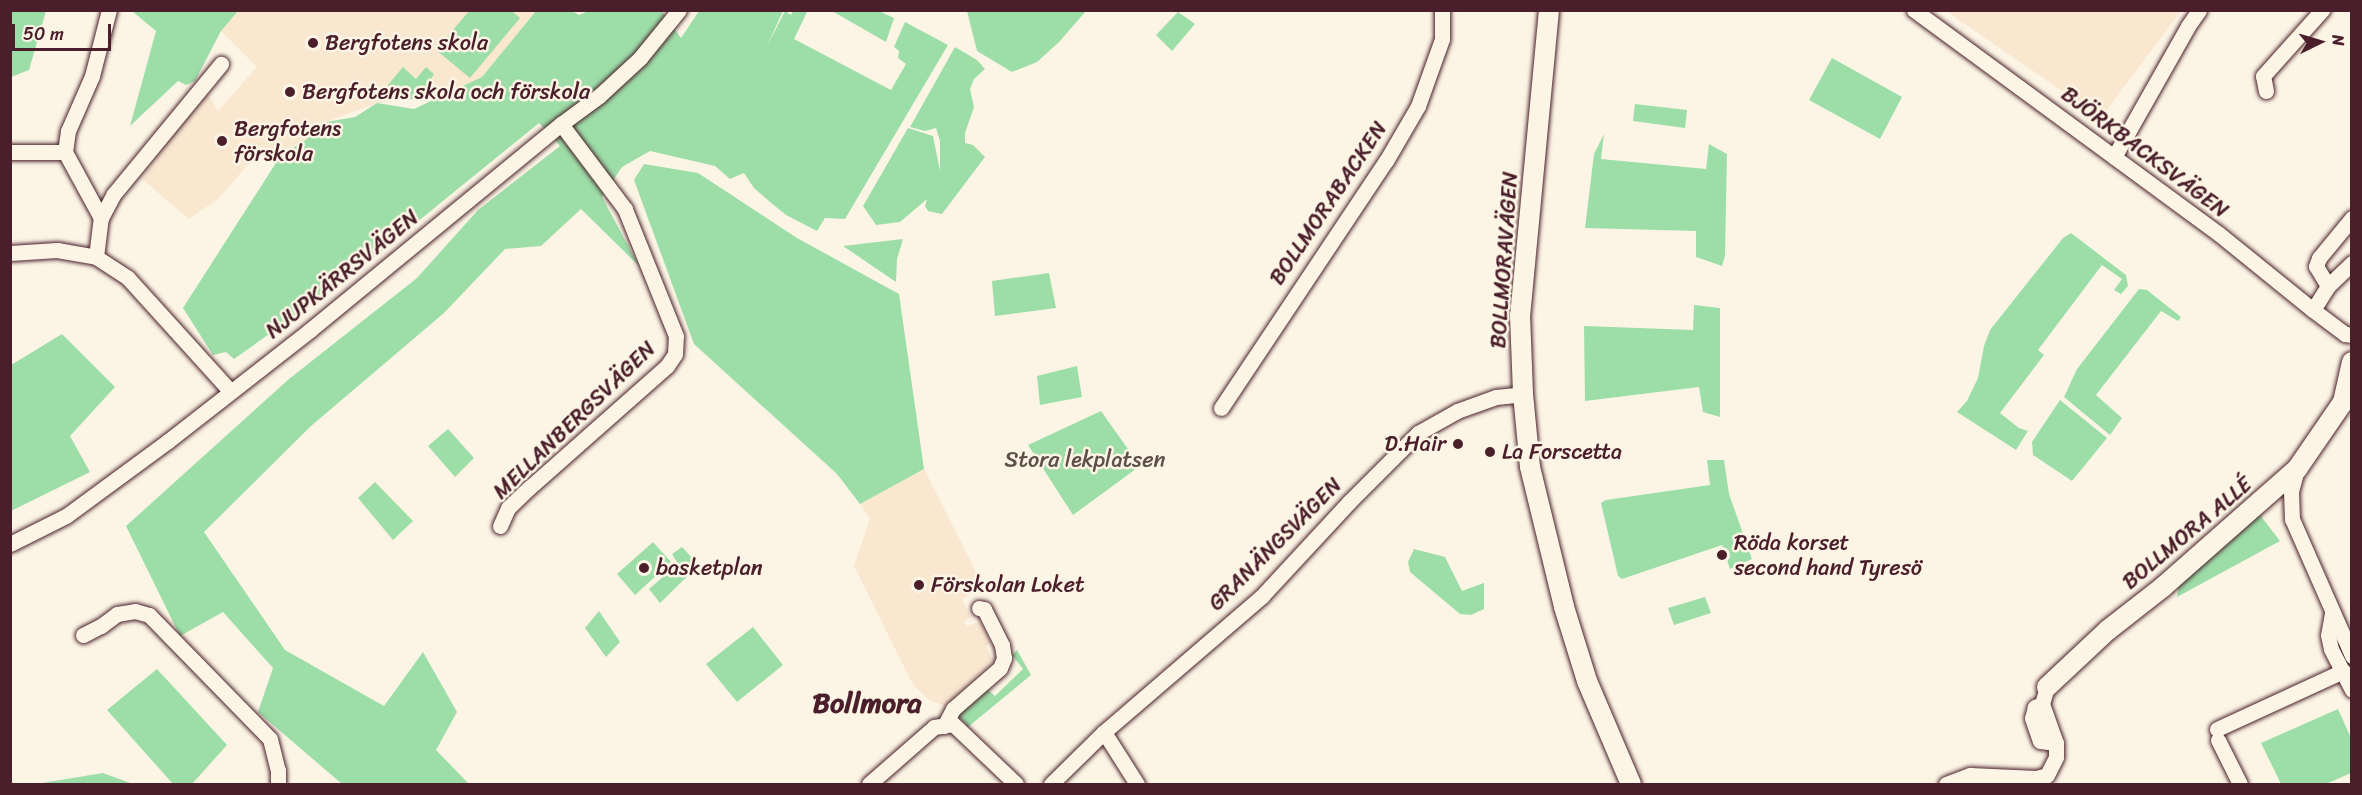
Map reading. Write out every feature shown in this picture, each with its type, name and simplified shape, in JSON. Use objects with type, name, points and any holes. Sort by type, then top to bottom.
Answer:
[{"type":"street","points":[[101,218],[65,152],[68,131],[92,76],[109,10]]},
{"type":"street","name":"NJUPKÄRRSVÄGEN","points":[[10,544],[66,516],[168,441],[310,330],[561,124],[599,96],[640,58],[679,10]]},
{"type":"street","name":"BOLLMORABACKEN","points":[[1221,408],[1386,161],[1418,106],[1442,39],[1442,10]]},
{"type":"street","name":"BOLLMORAVÄGEN","points":[[1549,10],[1520,315],[1523,394],[1530,467],[1564,607],[1587,681],[1631,784]]},
{"type":"street","name":"BJÖRKBACKSVÄGEN","points":[[1914,10],[2219,234],[2350,338]]},
{"type":"street","points":[[2114,157],[2199,10]]},
{"type":"street","points":[[2266,91],[2263,76],[2322,10]]},
{"type":"street","points":[[96,257],[101,218],[112,195],[221,64]]},
{"type":"street","name":"MELLANBERGSVÄGEN","points":[[500,526],[508,508],[667,366],[675,354],[676,336],[625,208],[561,124]]},
{"type":"street","points":[[10,152],[65,152]]},
{"type":"street","points":[[2328,286],[2316,266],[2319,258],[2352,218]]},
{"type":"street","points":[[10,253],[57,250],[96,257],[128,278],[230,391]]},
{"type":"street","points":[[2313,310],[2328,286],[2352,263]]},
{"type":"street","name":"BOLLMORA ALLÉ","points":[[2044,695],[2108,630],[2163,587],[2297,469],[2347,399],[2352,362]]},
{"type":"street","name":"GRANÄNGSVÄGEN","points":[[1051,784],[1104,732],[1262,596],[1349,502],[1418,433],[1457,411],[1496,397],[1523,394]]},
{"type":"street","points":[[2297,469],[2291,491],[2292,519],[2352,656]]},
{"type":"street","points":[[944,726],[953,709],[1000,668],[1004,658],[997,636],[984,609],[979,608]]},
{"type":"street","points":[[83,635],[101,626],[117,614],[135,611],[149,615],[270,739],[278,770],[278,784]]},
{"type":"street","points":[[2332,613],[2328,635],[2331,650],[2352,690]]},
{"type":"street","points":[[2240,784],[2218,735],[2343,671]]},
{"type":"street","points":[[1946,784],[1970,775],[2036,778],[2047,775],[2055,763],[2056,743],[2044,695]]},
{"type":"street","points":[[869,784],[934,727],[953,724],[1016,784]]},
{"type":"street","points":[[1104,732],[1137,784]]},
{"type":"shaded area","points":[[2181,10],[2101,118],[1946,11]]},
{"type":"shaded area","name":"Bergfotens skola","points":[[238,11],[536,11],[482,77],[440,97],[377,103],[326,122],[306,140],[269,160],[254,147],[258,153],[218,199],[189,219],[142,179],[173,133],[208,94],[218,111],[257,67],[221,31]]},
{"type":"shaded area","name":"Förskolan Loket","points":[[924,469],[981,582],[971,588],[972,593],[962,599],[971,617],[964,621],[967,627],[979,621],[991,643],[986,646],[993,661],[945,706],[929,700],[913,685],[854,566],[870,519],[860,504]]},
{"type":"green space","points":[[11,10],[46,11],[29,70],[11,77]]},
{"type":"green space","points":[[470,10],[512,11],[520,18],[470,78],[436,50]]},
{"type":"green space","points":[[591,10],[662,11],[681,38],[699,11],[783,11],[767,46],[785,11],[791,15],[793,11],[805,11],[807,12],[794,39],[891,90],[906,64],[898,58],[899,51],[894,47],[905,22],[948,45],[845,219],[825,218],[817,231],[786,215],[754,188],[744,173],[730,179],[715,166],[650,151],[622,167],[602,197],[639,266],[581,209],[541,246],[505,249],[444,313],[311,426],[204,532],[285,650],[384,706],[423,652],[457,712],[436,750],[469,784],[342,784],[258,712],[273,668],[223,612],[180,636],[126,526],[289,379],[417,278],[478,210],[560,146],[539,123],[347,279],[234,359],[226,352],[213,355],[183,308],[281,155],[306,140],[326,122],[355,117],[377,103],[414,109],[482,77],[536,11],[572,11],[579,15]]},
{"type":"green space","points":[[967,10],[1086,11],[1059,42],[1037,62],[1012,72],[977,51]]},
{"type":"green space","points":[[132,11],[238,11],[221,31],[195,81],[186,85],[178,81],[130,126],[156,31]]},
{"type":"green space","points":[[832,11],[879,11],[894,18],[886,42]]},
{"type":"green space","points":[[1178,12],[1195,24],[1172,51],[1156,35]]},
{"type":"green space","points":[[955,47],[977,60],[985,69],[974,79],[970,89],[974,107],[965,133],[965,143],[973,145],[985,157],[942,214],[928,211],[925,206],[927,199],[900,222],[876,225],[863,206],[908,128],[933,136],[940,171],[940,141],[936,128],[925,131],[910,127]]},
{"type":"green space","points":[[1832,58],[1902,97],[1880,139],[1809,100]]},
{"type":"green space","points":[[403,67],[416,79],[426,67],[434,74],[419,99],[376,99]]},
{"type":"green space","points":[[1635,104],[1687,110],[1685,128],[1633,121]]},
{"type":"green space","points":[[1604,134],[1601,159],[1706,169],[1709,144],[1727,154],[1725,256],[1722,266],[1696,257],[1696,231],[1585,228],[1594,154]]},
{"type":"green space","points":[[644,164],[698,173],[797,238],[899,294],[924,469],[860,504],[837,474],[694,344],[634,180]]},
{"type":"green space","points":[[2071,233],[2126,275],[2128,286],[2121,294],[2114,290],[2122,279],[2102,265],[2038,350],[2044,355],[2000,413],[2019,428],[2028,431],[2016,450],[1957,412],[1967,401],[1978,378],[1984,346],[1990,330],[2063,238]]},
{"type":"green space","points":[[903,239],[897,259],[896,282],[843,246]]},
{"type":"green space","points":[[1049,273],[1056,308],[995,316],[992,281]]},
{"type":"green space","points":[[2139,289],[2147,290],[2181,317],[2178,321],[2161,311],[2096,395],[2122,418],[2110,435],[2064,397],[2077,369]]},
{"type":"green space","points":[[1694,305],[1720,308],[1720,417],[1703,412],[1699,387],[1585,401],[1584,326],[1693,330]]},
{"type":"green space","points":[[62,334],[115,387],[70,436],[90,472],[11,511],[11,365]]},
{"type":"green space","points":[[1077,366],[1082,397],[1040,405],[1037,376]]},
{"type":"green space","points":[[2060,400],[2107,438],[2072,481],[2033,455],[2032,442]]},
{"type":"green space","name":"Stora lekplatsen","points":[[1101,411],[1140,466],[1073,515],[1028,445]]},
{"type":"green space","points":[[448,429],[474,458],[455,477],[428,446]]},
{"type":"green space","points":[[1707,460],[1724,460],[1729,494],[1752,559],[1730,569],[1722,545],[1622,579],[1618,576],[1601,503],[1606,500],[1710,485]]},
{"type":"green space","points":[[375,482],[413,521],[393,540],[358,498]]},
{"type":"green space","points":[[2257,511],[2280,541],[2177,597],[2179,584]]},
{"type":"green space","name":"basketplan","points":[[653,542],[671,562],[635,595],[617,574]]},
{"type":"green space","points":[[682,547],[699,565],[660,603],[649,589],[678,564],[672,554]]},
{"type":"green space","points":[[1414,549],[1445,557],[1462,591],[1484,583],[1484,609],[1471,615],[1460,614],[1410,572],[1408,562]]},
{"type":"green space","points":[[1705,597],[1711,613],[1674,625],[1668,608]]},
{"type":"green space","points":[[599,611],[620,642],[606,657],[585,628]]},
{"type":"green space","points":[[753,627],[783,665],[737,702],[706,664]]},
{"type":"green space","points":[[1017,650],[1031,675],[968,727],[957,714],[986,688],[995,696],[1023,669],[1012,655]]},
{"type":"green space","points":[[157,669],[227,745],[192,784],[173,784],[107,710]]},
{"type":"green space","points":[[2338,709],[2351,738],[2351,773],[2326,784],[2281,784],[2261,743]]},
{"type":"green space","points":[[103,773],[133,784],[36,784]]},
{"type":"place","name":"Bergfotens skola","points":[[313,43]]},
{"type":"place","name":"Bergfotens skola och förskola","points":[[290,92]]},
{"type":"place","name":"Bergfotens förskola","points":[[222,141]]},
{"type":"place","name":"D.Hair","points":[[1458,444]]},
{"type":"place","name":"La Forscetta","points":[[1490,452]]},
{"type":"place","name":"Röda korset second hand Tyresö","points":[[1722,555]]},
{"type":"place","name":"basketplan","points":[[644,568]]},
{"type":"place","name":"Förskolan Loket","points":[[919,585]]},
{"type":"district","name":"Bollmora","points":[[867,703]]}]
